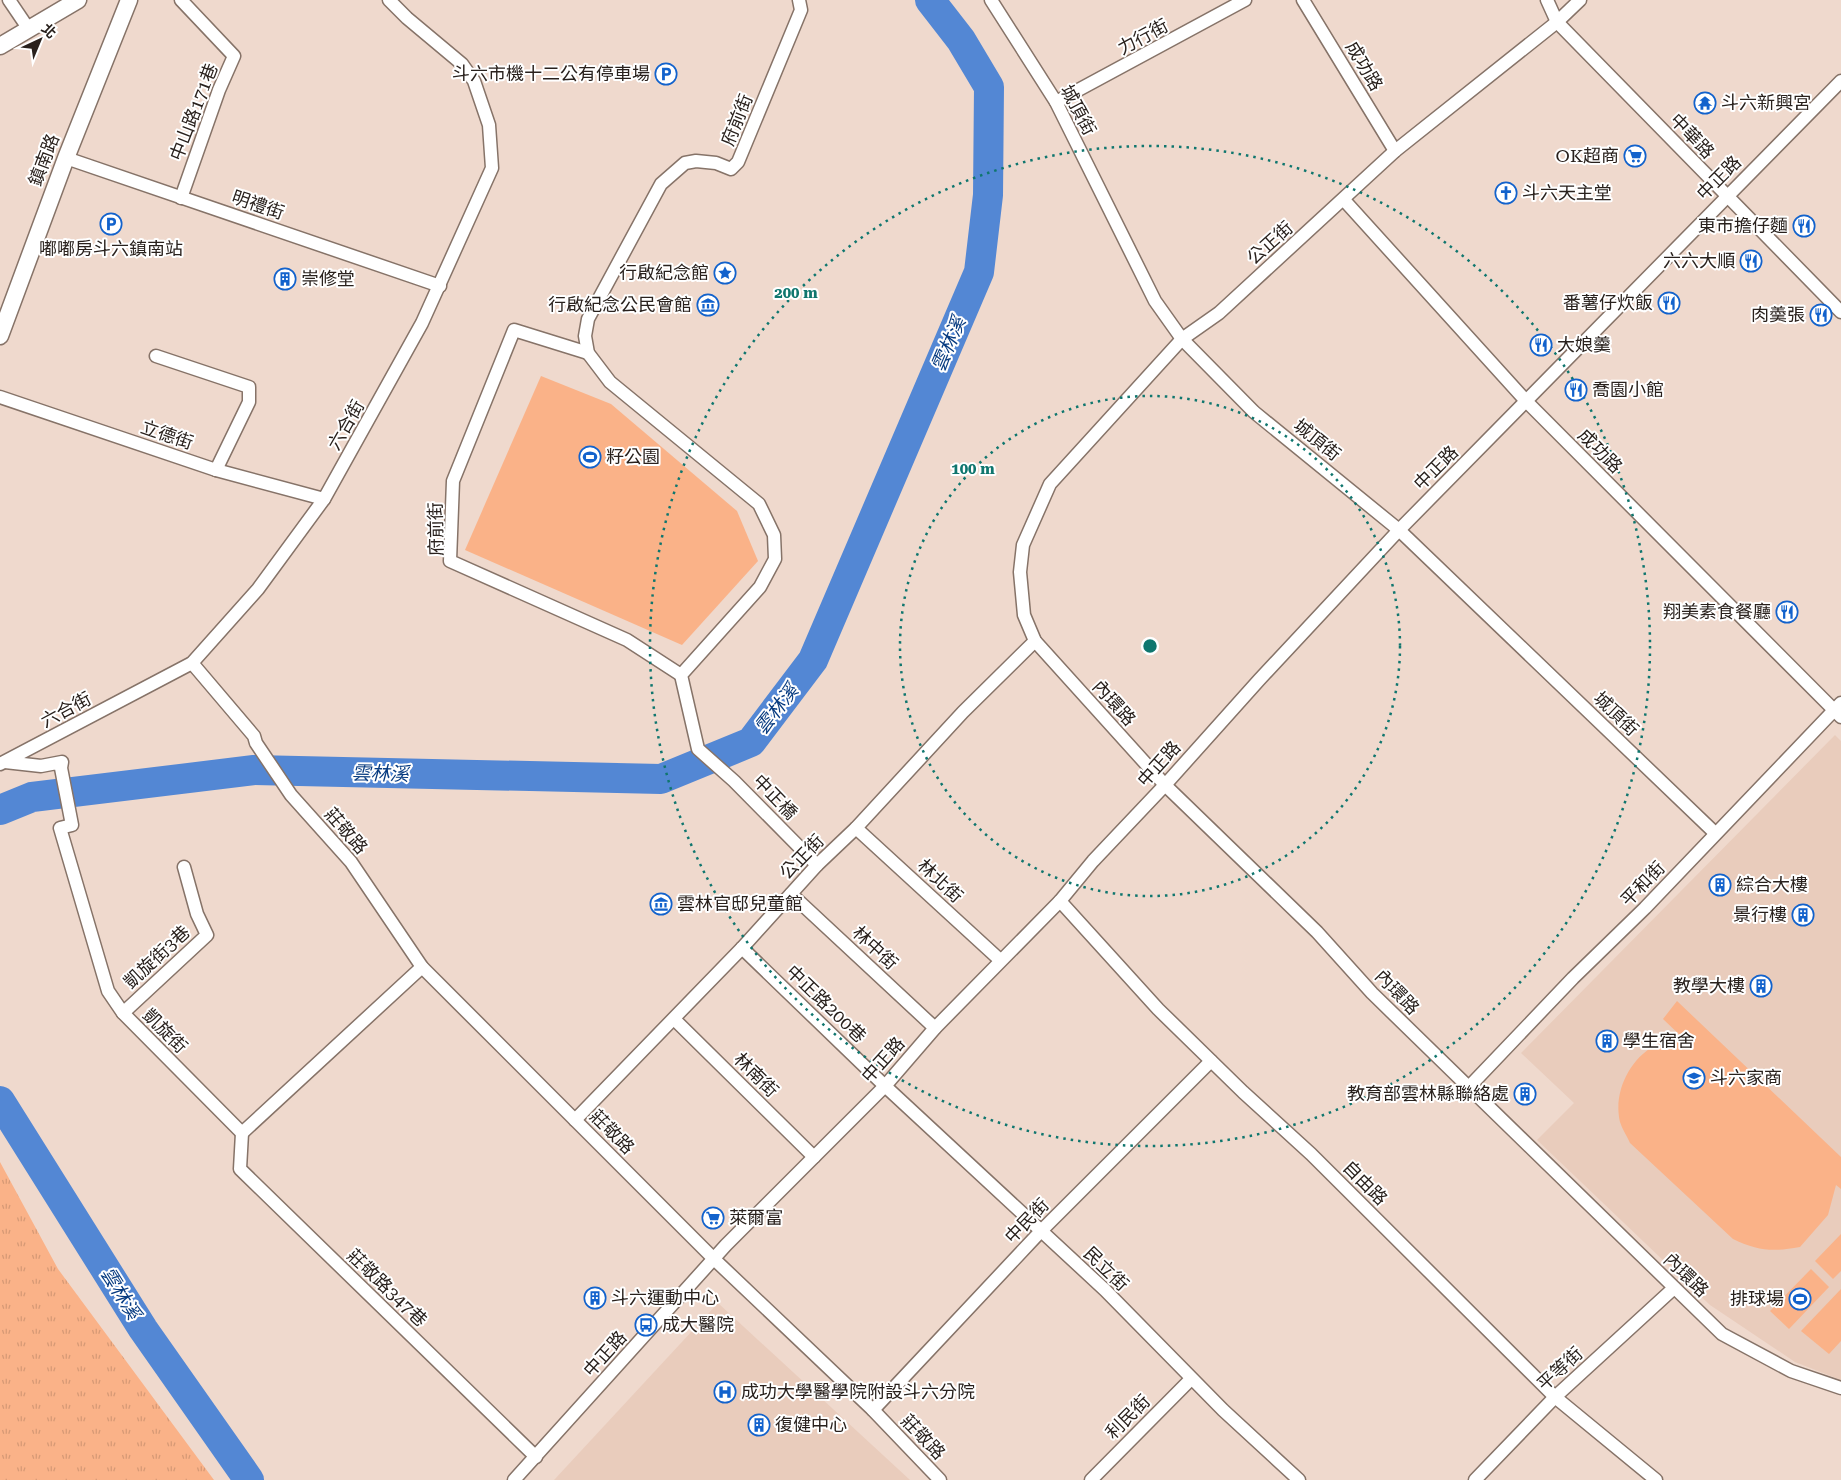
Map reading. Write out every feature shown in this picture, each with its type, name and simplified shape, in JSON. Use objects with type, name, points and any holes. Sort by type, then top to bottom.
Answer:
[{"type":"street","points":[[9,0],[28,28]]},
{"type":"street","points":[[0,46],[78,0]]},
{"type":"street","name":"鎮南路","points":[[0,336],[66,158],[129,0]]},
{"type":"street","name":"中山路171巷","points":[[181,0],[234,56],[182,198]]},
{"type":"street","name":"六合街","points":[[3,763],[192,664],[258,589],[324,499],[391,381],[440,286],[492,168],[489,125],[474,81],[462,64],[406,18],[389,0]]},
{"type":"street","name":"城頂街","points":[[992,0],[1056,102],[1155,301],[1182,339],[1254,412],[1400,530],[1715,833]]},
{"type":"street","name":"力行街","points":[[1056,102],[1245,0]]},
{"type":"street","name":"成功路","points":[[1303,0],[1395,151]]},
{"type":"street","name":"中華路","points":[[1547,0],[1557,22],[1841,312]]},
{"type":"street","name":"公正街","points":[[1023,545],[1050,484],[1182,339],[1219,313],[1344,200],[1395,151],[1557,22],[1580,0]]},
{"type":"street","name":"府前街","points":[[681,675],[627,640],[450,562],[453,481],[514,330],[588,353],[586,336],[588,319],[661,184],[684,163],[696,161],[716,163],[731,169],[738,162],[800,5]]},
{"type":"street","name":"中正路","points":[[514,1480],[714,1259],[886,1086],[935,1028],[1060,901],[1092,861],[1165,785],[1259,680],[1400,530],[1841,81]]},
{"type":"street","name":"明禮街","points":[[66,158],[440,286]]},
{"type":"street","name":"成功路","points":[[1344,200],[1526,401],[1839,710]]},
{"type":"street","points":[[588,353],[610,382],[759,504],[774,535],[775,559],[760,586],[681,675]]},
{"type":"street","points":[[156,356],[249,387],[249,402],[216,470]]},
{"type":"street","name":"立德街","points":[[0,397],[216,470],[324,499]]},
{"type":"street","name":"內環路","points":[[1023,545],[1020,572],[1024,615],[1034,641],[1165,785],[1317,932],[1372,993],[1468,1088],[1722,1334],[1791,1371],[1841,1388]]},
{"type":"street","name":"公正街","points":[[575,1120],[742,948],[817,865],[856,828],[963,712],[1034,641]]},
{"type":"street","name":"莊敬路","points":[[192,664],[254,736],[256,743],[286,787],[351,862],[422,967],[714,1259],[872,1410],[940,1480]]},
{"type":"street","name":"中正橋","points":[[681,675],[698,749],[734,780],[817,865]]},
{"type":"street","name":"平和街","points":[[1468,1088],[1715,833],[1839,710]]},
{"type":"street","name":"凱旋街","points":[[3,763],[41,766],[62,762],[61,768],[72,825],[60,828],[108,991],[123,1013],[242,1133]]},
{"type":"street","name":"林北街","points":[[856,828],[1000,960]]},
{"type":"street","name":"凱旋街3巷","points":[[123,1013],[207,935],[197,914],[184,867]]},
{"type":"street","name":"林中街","points":[[791,894],[935,1028]]},
{"type":"street","name":"自由路","points":[[1060,901],[1158,1009],[1311,1154],[1555,1397],[1656,1480]]},
{"type":"street","name":"中正路200巷","points":[[742,948],[886,1086]]},
{"type":"street","points":[[242,1133],[422,967]]},
{"type":"street","name":"林南街","points":[[674,1019],[814,1157]]},
{"type":"street","name":"中民街","points":[[872,1410],[1041,1231],[1211,1061]]},
{"type":"street","name":"民立街","points":[[886,1086],[1105,1290],[1191,1379],[1299,1480]]},
{"type":"street","name":"莊敬路347巷","points":[[242,1133],[240,1169],[536,1457]]},
{"type":"street","name":"平等街","points":[[1475,1480],[1555,1397],[1674,1288]]},
{"type":"street","name":"利民街","points":[[1091,1480],[1191,1379]]},
{"type":"shaded area","name":"斗六家商","points":[[1835,735],[1841,741],[1841,1380],[1795,1362],[1710,1305],[1537,1140],[1574,1103],[1521,1053]]},
{"type":"shaded area","name":"成功大學醫學院附設斗六分院","points":[[718,1303],[910,1480],[554,1480]]},
{"type":"green space","name":"籽公園","points":[[541,376],[611,404],[737,511],[758,561],[682,645],[465,550]]},
{"type":"green space","points":[[1677,1001],[1841,1157],[1841,1189],[1836,1185],[1828,1215],[1800,1247],[1782,1250],[1766,1249],[1750,1246],[1733,1239],[1630,1143],[1623,1130],[1618,1111],[1619,1100],[1621,1089],[1630,1069],[1645,1052],[1654,1046],[1684,1039],[1663,1019]]},
{"type":"green space","points":[[0,1162],[58,1269],[214,1480],[0,1480]]},
{"type":"green space","name":"排球場","points":[[1841,1234],[1841,1271],[1833,1279],[1815,1261]]},
{"type":"green space","name":"排球場","points":[[1811,1269],[1829,1287],[1789,1329],[1770,1311]]},
{"type":"green space","points":[[1841,1289],[1841,1341],[1829,1354],[1801,1331]]},
{"type":"waterway","name":"雲林溪","points":[[0,810],[32,797],[254,770],[661,779],[751,742],[813,660],[979,272],[988,195],[989,87],[961,40],[930,0]]},
{"type":"waterway","name":"雲林溪","points":[[0,1101],[143,1329],[249,1480]]},
{"type":"place","name":"斗六市機十二公有停車場","points":[[666,74]]},
{"type":"place","name":"斗六新興宮","points":[[1705,103]]},
{"type":"place","name":"OK超商","points":[[1635,156]]},
{"type":"place","name":"斗六天主堂","points":[[1506,193]]},
{"type":"place","name":"嘟嘟房斗六鎮南站","points":[[111,224]]},
{"type":"place","name":"東市擔仔麵","points":[[1804,226]]},
{"type":"place","name":"六六大順","points":[[1751,261]]},
{"type":"place","name":"行啟紀念館","points":[[725,273]]},
{"type":"place","name":"崇修堂","points":[[285,279]]},
{"type":"place","name":"番薯仔炊飯","points":[[1669,303]]},
{"type":"place","name":"行啟紀念公民會館","points":[[708,305]]},
{"type":"place","name":"肉羮張","points":[[1821,315]]},
{"type":"place","name":"大娘羹","points":[[1541,345]]},
{"type":"place","name":"喬園小館","points":[[1576,390]]},
{"type":"place","name":"籽公園","points":[[590,457]]},
{"type":"place","name":"翔美素食餐廳","points":[[1787,612]]},
{"type":"place","name":"綜合大樓","points":[[1720,885]]},
{"type":"place","name":"雲林官邸兒童館","points":[[661,904]]},
{"type":"place","name":"景行樓","points":[[1803,915]]},
{"type":"place","name":"教學大樓","points":[[1761,986]]},
{"type":"place","name":"學生宿舍","points":[[1607,1041]]},
{"type":"place","name":"斗六家商","points":[[1694,1078]]},
{"type":"place","name":"教育部雲林縣聯絡處","points":[[1525,1094]]},
{"type":"place","name":"萊爾富","points":[[713,1218]]},
{"type":"place","name":"斗六運動中心","points":[[595,1298]]},
{"type":"place","name":"排球場","points":[[1800,1299]]},
{"type":"place","name":"成大醫院","points":[[646,1325]]},
{"type":"place","name":"成功大學醫學院附設斗六分院","points":[[725,1392]]},
{"type":"place","name":"復健中心","points":[[759,1425]]}]
